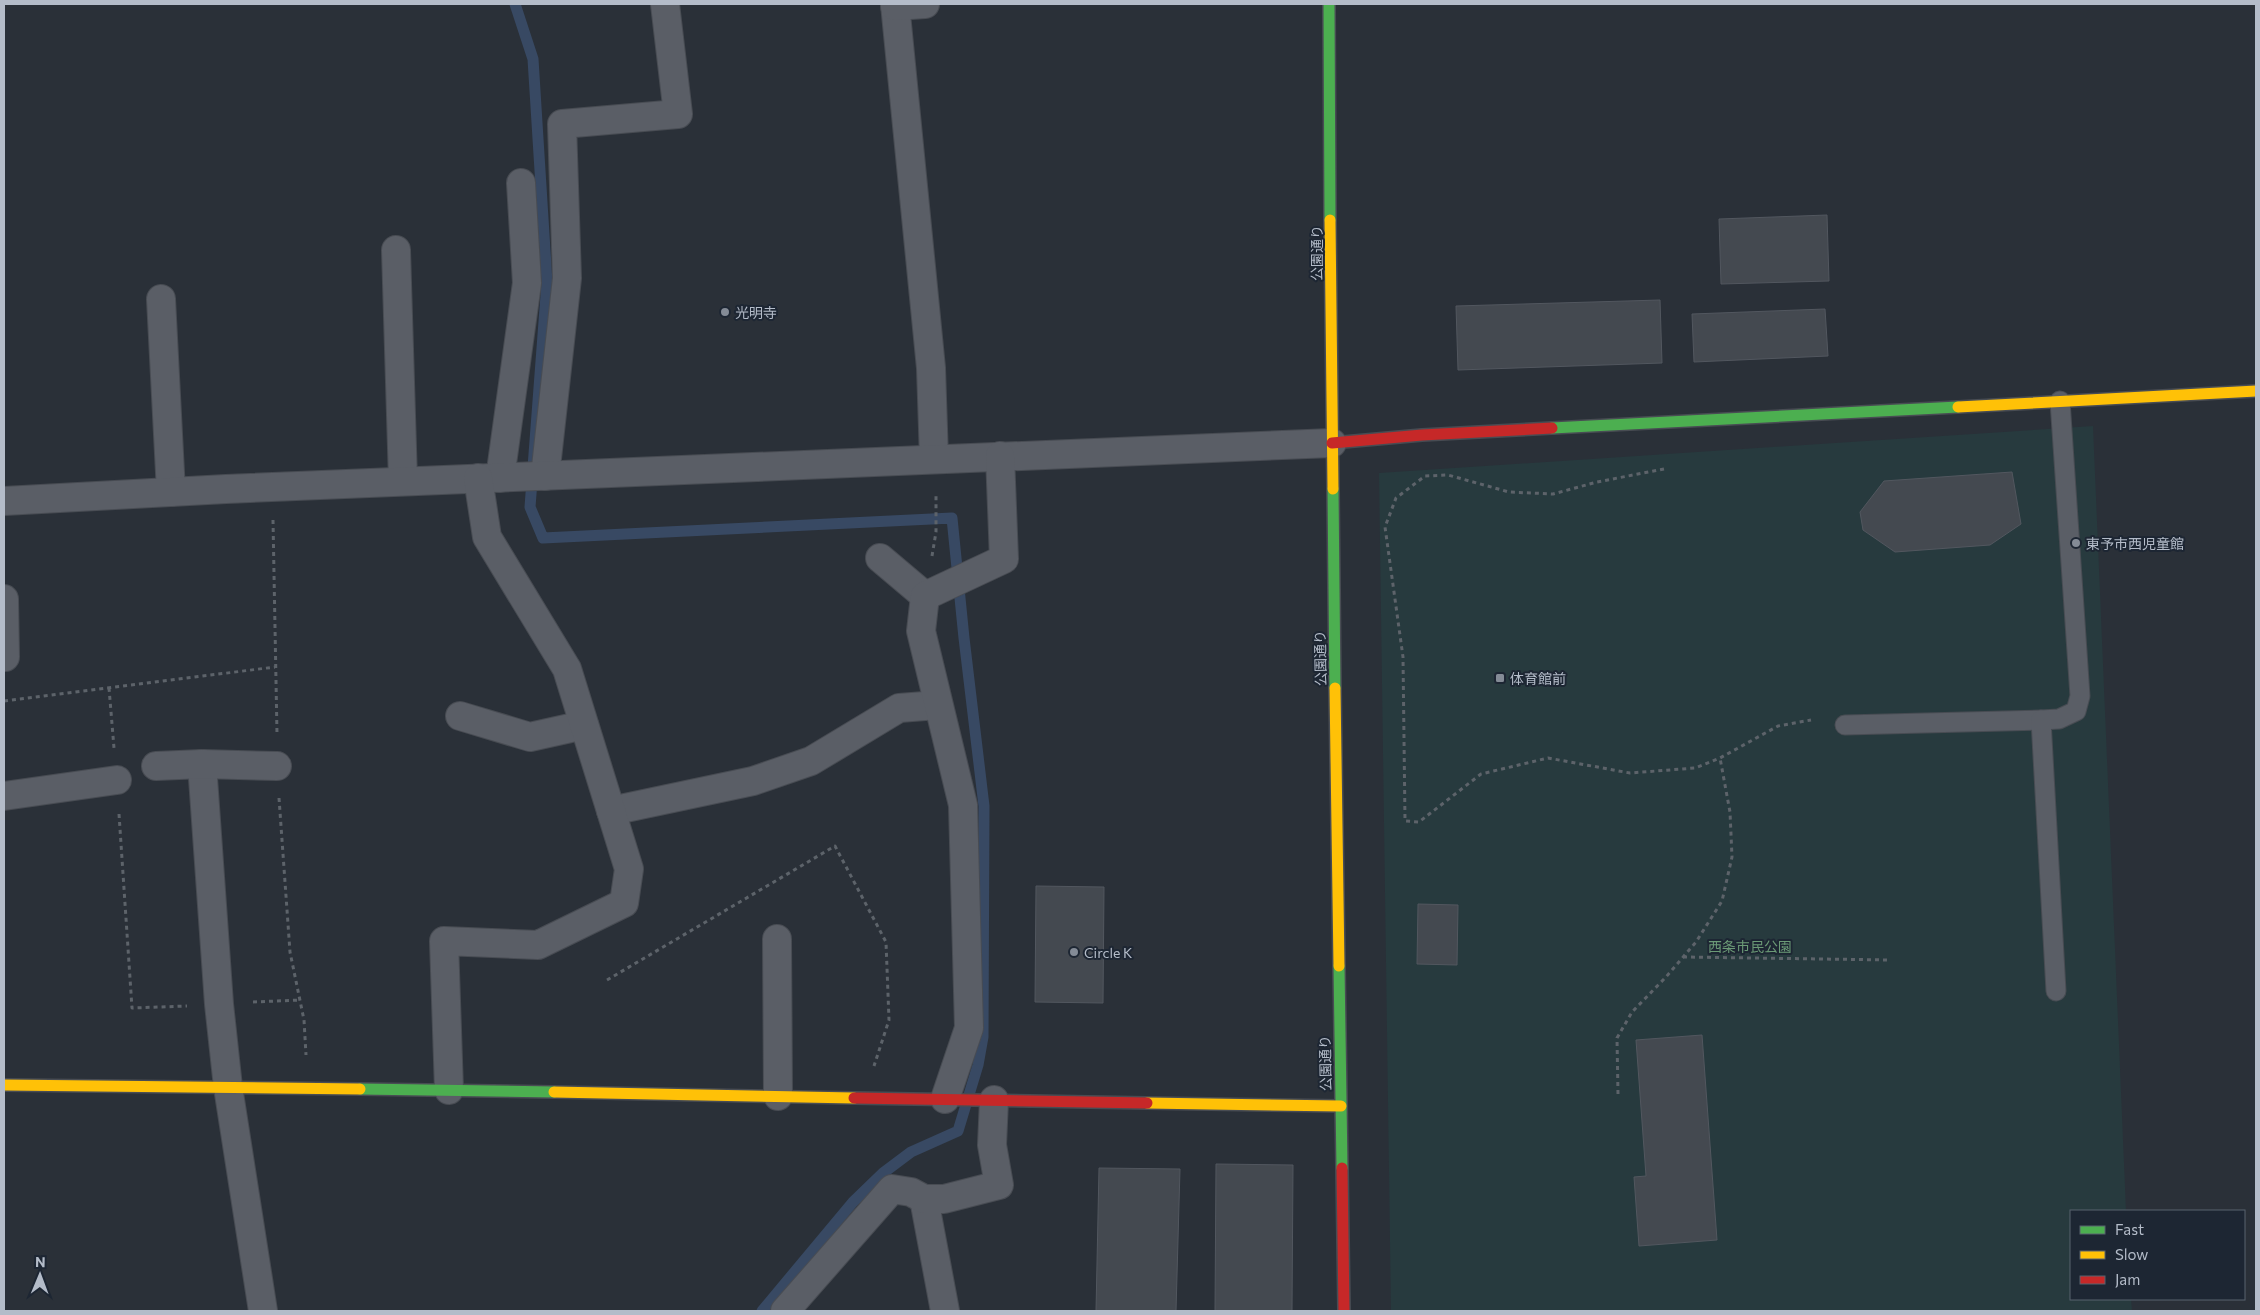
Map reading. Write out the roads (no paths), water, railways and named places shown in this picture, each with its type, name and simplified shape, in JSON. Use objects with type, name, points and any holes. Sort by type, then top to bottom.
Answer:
[{"type":"street","points":[[544,476],[567,278],[562,124],[678,114],[664,4]]},
{"type":"street","points":[[925,4],[895,5],[931,368],[934,460]]},
{"type":"street","name":"公園通り","points":[[1329,4],[1332,443],[1344,1311]]},
{"type":"street","points":[[450,1090],[444,941],[538,945],[624,904],[629,869],[567,670],[487,537],[527,283],[521,183]]},
{"type":"street","points":[[396,250],[403,482]]},
{"type":"street","points":[[161,299],[171,492]]},
{"type":"street","points":[[4,501],[171,492],[1332,443],[1432,435],[2256,391]]},
{"type":"street","points":[[925,596],[1004,559],[1000,456]]},
{"type":"street","points":[[880,558],[925,596]]},
{"type":"street","points":[[925,596],[920,632],[962,805],[969,1028],[945,1099]]},
{"type":"street","points":[[4,599],[5,657]]},
{"type":"street","points":[[611,811],[753,781],[811,761],[899,708],[938,705]]},
{"type":"street","points":[[460,716],[530,737],[584,725]]},
{"type":"street","points":[[156,766],[202,764],[277,766]]},
{"type":"street","points":[[202,764],[219,1004],[228,1087],[263,1311]]},
{"type":"street","points":[[4,796],[117,780]]},
{"type":"street","points":[[777,939],[778,1096]]},
{"type":"street","points":[[4,1085],[450,1090],[1341,1106]]},
{"type":"street","points":[[786,1311],[892,1189],[911,1192],[924,1199],[944,1199],[999,1185],[992,1145],[994,1100]]},
{"type":"street","points":[[924,1199],[945,1311]]},
{"type":"lane","points":[[1845,726],[2059,719],[2076,711],[2080,696],[2060,401]]},
{"type":"lane","points":[[2041,720],[2056,991]]},
{"type":"waterway","points":[[515,4],[533,59],[547,282],[530,507],[543,538],[952,518],[984,806],[983,1037],[978,1065],[958,1131],[911,1152],[883,1173],[853,1202],[762,1311]]},
{"type":"place","name":"光明寺","points":[[725,312]]},
{"type":"place","name":"東予市西児童館","points":[[2076,543]]},
{"type":"place","name":"体育館前","points":[[1500,678]]},
{"type":"place","name":"Circle K","points":[[1074,952]]},
{"type":"park label","name":"西条市民公園","points":[[1750,946]]}]
